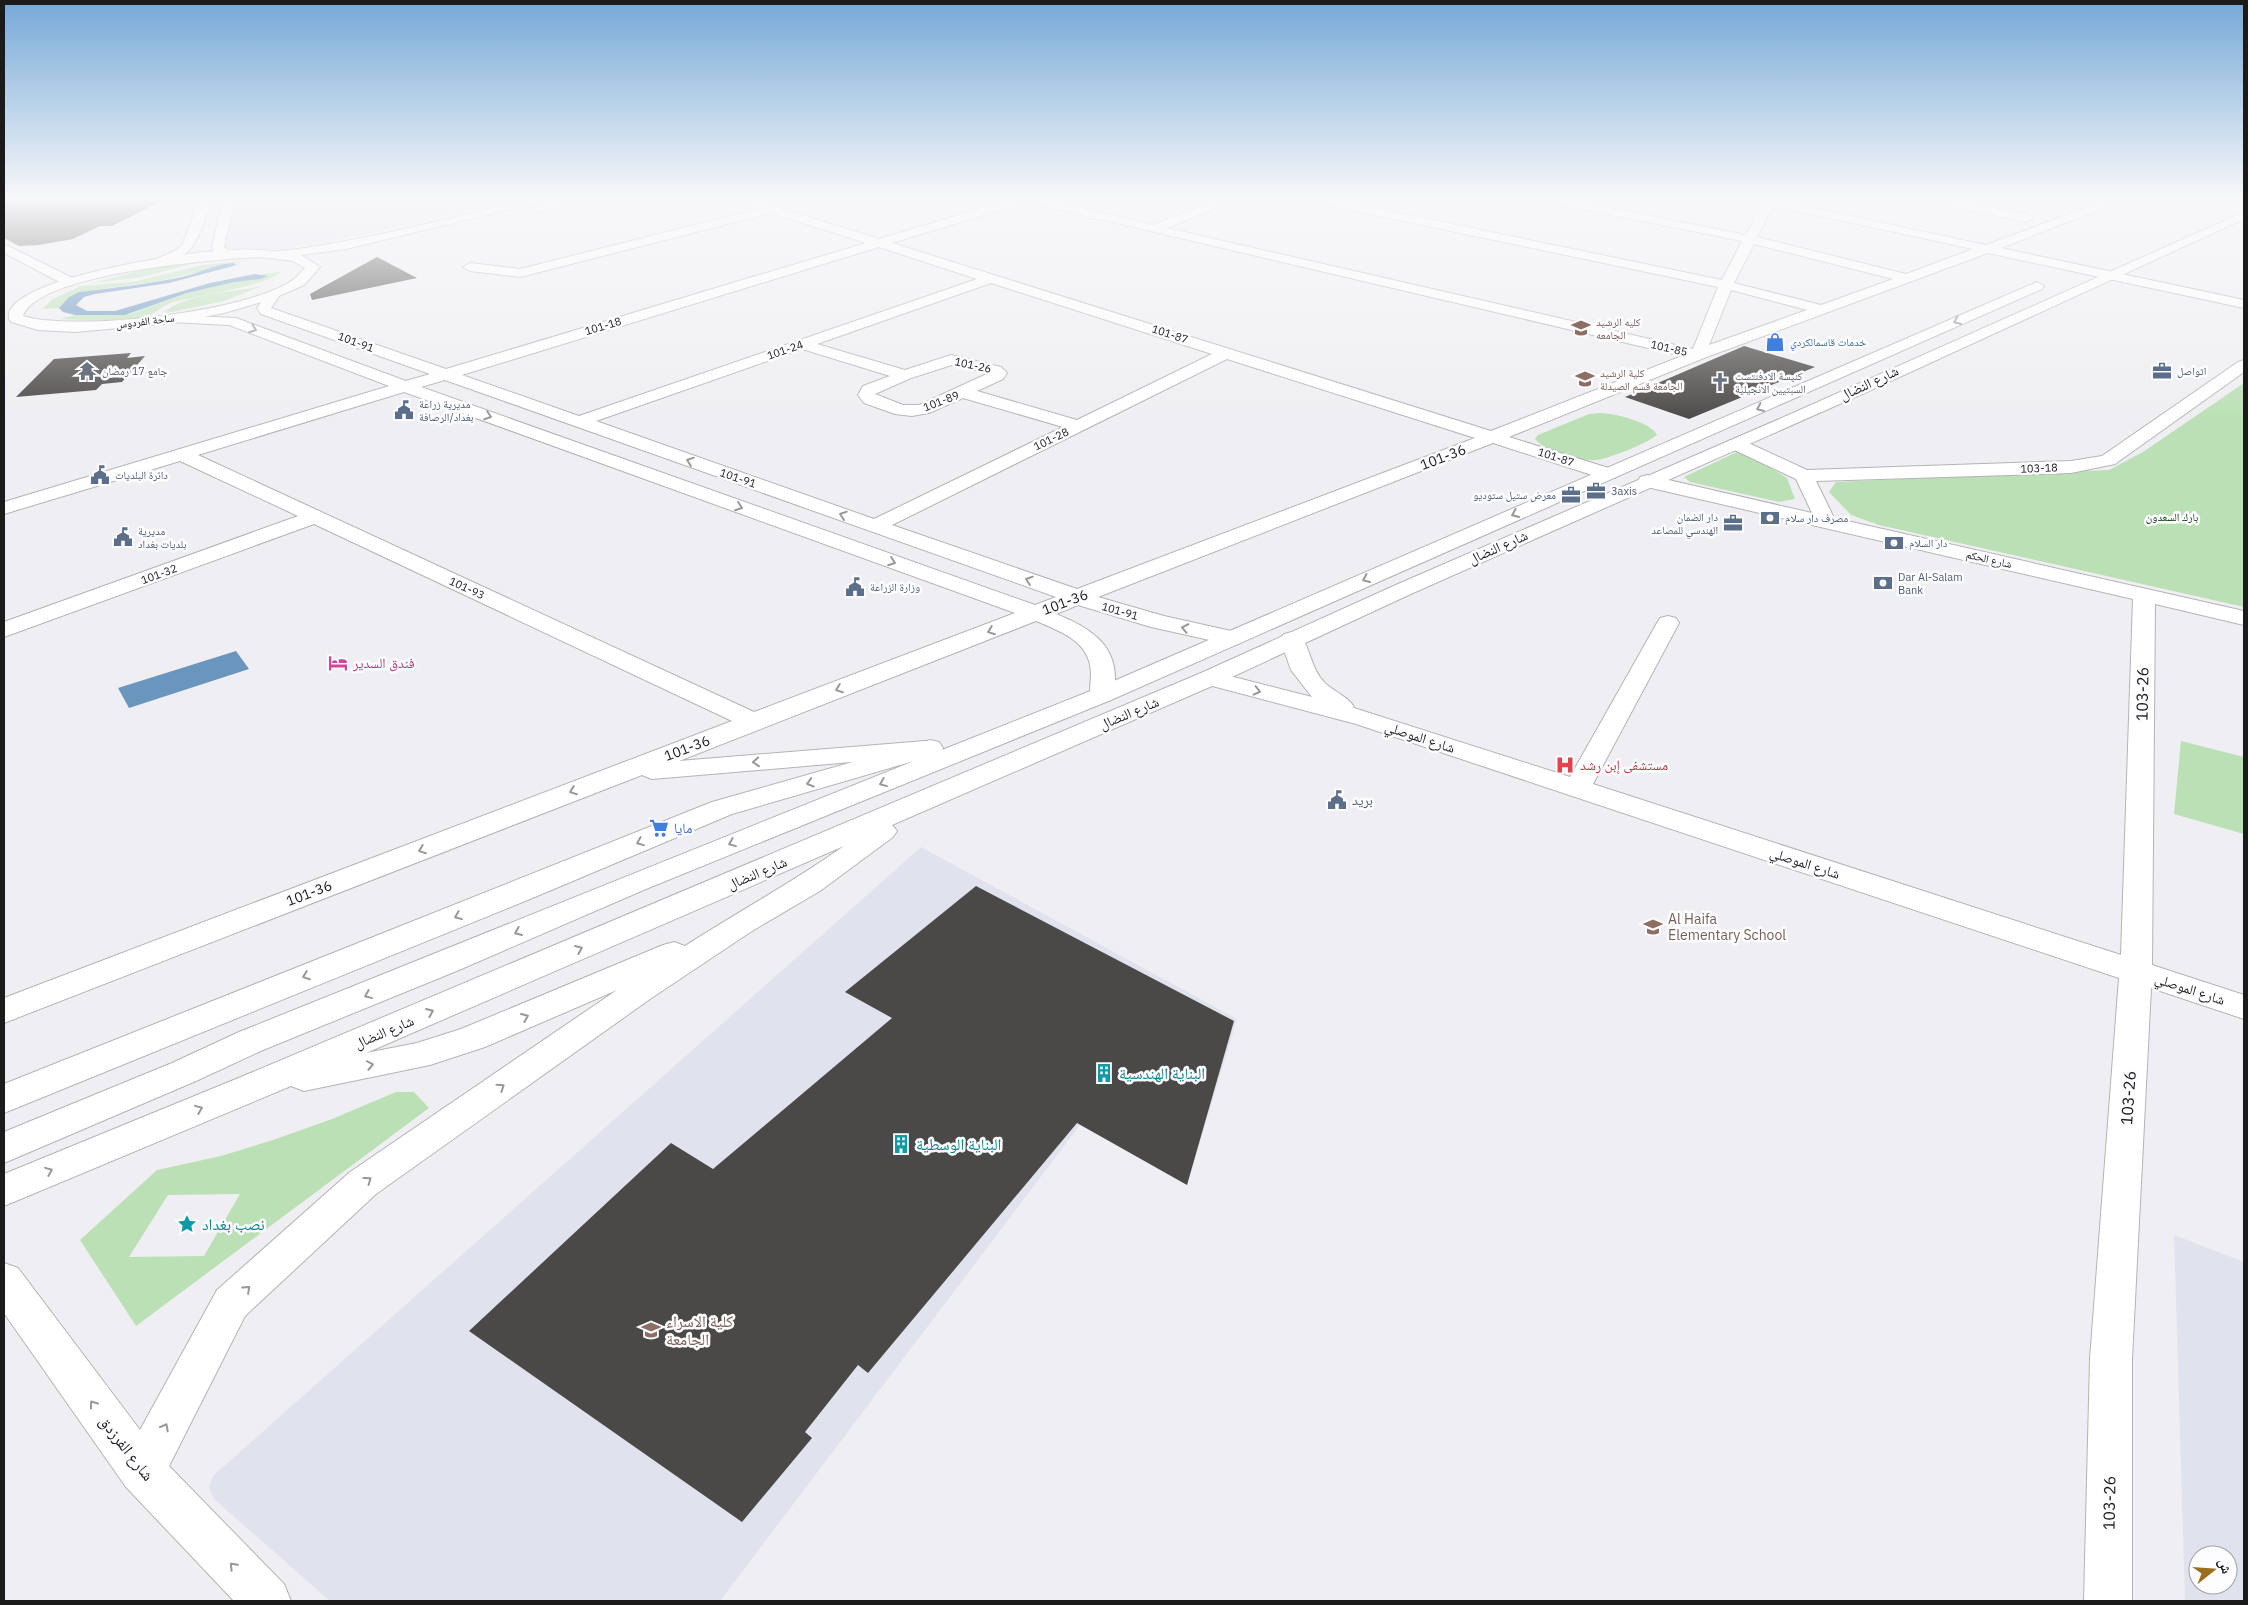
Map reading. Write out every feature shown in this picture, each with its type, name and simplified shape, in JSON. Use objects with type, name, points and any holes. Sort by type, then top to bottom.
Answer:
[{"type":"street","points":[[50,272],[70,282]]},
{"type":"street","name":"ساحة الفردوس","points":[[117,272],[70,282],[39,292],[24,302],[9,316],[21,323],[46,327],[78,328],[171,318],[228,307],[272,294],[304,280],[313,272]]},
{"type":"street","name":"101-18","points":[[4,508],[783,272]]},
{"type":"street","name":"101-87","points":[[972,272],[1608,474]]},
{"type":"street","name":"101-85","points":[[1343,272],[1698,355]]},
{"type":"street","points":[[1663,272],[1726,285],[1820,309]]},
{"type":"street","points":[[1698,355],[1733,272]]},
{"type":"street","points":[[1881,272],[1906,278]]},
{"type":"street","name":"101-36","points":[[4,1011],[1493,437],[1698,355],[1923,272]]},
{"type":"street","name":"شارع النضال","points":[[4,1148],[184,1072],[251,1041],[448,962],[636,882],[1102,695],[2068,272]]},
{"type":"street","name":"شارع النضال","points":[[4,1190],[254,1087],[1210,678],[1292,639],[1647,481],[1736,444],[2088,272]]},
{"type":"street","points":[[2140,272],[2244,304]]},
{"type":"street","name":"101-24","points":[[577,422],[992,278]]},
{"type":"street","name":"101-91","points":[[272,294],[265,304],[264,308],[266,311],[1077,597],[1159,622],[1232,638]]},
{"type":"street","name":"101-91","points":[[171,318],[231,320],[403,386],[1036,613],[1079,633],[1096,646],[1101,662],[1102,695]]},
{"type":"street","points":[[18,336],[78,328]]},
{"type":"street","points":[[802,344],[905,375]]},
{"type":"street","name":"101-28","points":[[875,526],[1228,352]]},
{"type":"street","name":"101-26","points":[[905,375],[951,360],[995,370],[999,373],[998,376],[962,392]]},
{"type":"street","name":"103-18","points":[[1804,476],[2071,467],[2108,460],[2244,366]]},
{"type":"street","name":"101-89","points":[[905,375],[869,390],[866,395],[870,399],[912,411],[922,409],[962,392],[1079,426]]},
{"type":"street","points":[[1736,444],[1804,476],[1826,521]]},
{"type":"street","name":"101-93","points":[[180,454],[755,722]]},
{"type":"street","name":"شارع الحكم","points":[[1647,481],[2244,618]]},
{"type":"street","name":"101-32","points":[[4,630],[315,517]]},
{"type":"street","name":"103-26","points":[[2108,1601],[2111,1359],[2136,971],[2144,595]]},
{"type":"street","points":[[1577,788],[1668,623]]},
{"type":"street","name":"شارع الموصلي","points":[[1292,639],[1298,664],[1311,684],[1334,703],[1365,719]]},
{"type":"street","name":"شارع الموصلي","points":[[1210,678],[1365,719],[2244,1007]]},
{"type":"street","points":[[610,777],[654,771],[927,749],[993,739]]},
{"type":"street","points":[[4,1099],[192,1021],[428,928],[722,808],[927,749]]},
{"type":"street","points":[[142,1470],[231,1303],[364,1183],[639,991],[741,924],[810,884],[918,804]]},
{"type":"street","points":[[254,1087],[418,1056],[473,1038],[741,924]]},
{"type":"street","points":[[428,928],[448,962]]},
{"type":"street","name":"شارع الفرزدق","points":[[4,1281],[142,1470],[267,1601]]},
{"type":"shaded area","name":"كلية الاسراء الجامعة","points":[[921,847],[1237,1019],[1187,1185],[1080,1125],[720,1601],[330,1601],[214,1499],[209,1488],[213,1476]]},
{"type":"shaded area","points":[[2174,1235],[2244,1262],[2244,1601],[2185,1601]]},
{"type":"green space","points":[[136,272],[162,272],[143,277],[92,283]]},
{"type":"green space","points":[[174,272],[198,272],[159,281],[79,292],[69,297],[59,308],[42,309],[53,299],[81,286],[132,282]]},
{"type":"green space","points":[[280,272],[262,282],[171,303],[142,318],[105,320],[60,319],[75,315],[130,314],[187,293],[265,274],[261,274]]},
{"type":"green space","points":[[264,285],[224,301],[162,314],[184,301],[197,297]]},
{"type":"green space","name":"بارك السعدون","points":[[2244,383],[2244,607],[1879,525],[1851,515],[1829,492],[1836,482],[2109,470],[2143,452]]},
{"type":"green space","points":[[1600,413],[1640,422],[1648,426],[1657,435],[1628,450],[1596,460],[1563,455],[1546,448],[1535,439],[1538,435],[1589,414]]},
{"type":"green space","points":[[1739,451],[1749,454],[1787,478],[1795,499],[1779,502],[1690,482],[1684,477]]},
{"type":"green space","points":[[2181,741],[2244,757],[2244,834],[2174,814]]},
{"type":"green space","points":[[396,1092],[414,1092],[429,1108],[136,1326],[80,1240],[157,1170],[221,1156],[332,1119]],"holes":[[[240,1194],[204,1256],[129,1257],[168,1195]]]},
{"type":"water","points":[[199,272],[211,272],[169,283],[95,294],[84,297],[76,305],[87,311],[115,311],[210,283],[255,274],[268,276],[187,293],[125,315],[75,315],[63,312],[59,308],[69,297],[79,292],[131,286]]},
{"type":"water","points":[[236,651],[249,669],[129,708],[118,688]]},
{"type":"building","points":[[350,272],[405,272],[417,278],[312,300],[310,294]]},
{"type":"building","name":"كنيسة الادفنتست السبتيين الانجيلية","points":[[1744,346],[1815,367],[1689,419],[1625,397]]},
{"type":"building","name":"جامع 17 رمضان","points":[[131,353],[127,358],[145,356],[122,382],[102,384],[96,390],[16,397],[54,359]]},
{"type":"building","points":[[976,886],[1234,1021],[1187,1185],[1077,1123],[868,1373],[858,1365],[805,1432],[812,1438],[742,1522],[469,1331],[671,1143],[713,1169],[892,1018],[845,992]]},
{"type":"place","name":"كليه الرشيد الجامعه","points":[[1581,328]]},
{"type":"place","name":"خدمات قاسمالكردي","points":[[1775,342]]},
{"type":"place","name":"جامع 17 رمضان","points":[[87,371]]},
{"type":"place","name":"اتواصل","points":[[2162,371]]},
{"type":"place","name":"كلية الرشيد الجامعة قسم الصيدلة","points":[[1585,379]]},
{"type":"place","name":"كنيسة الادفنتست السبتيين الانجيلية","points":[[1720,382]]},
{"type":"place","name":"مديرية زراعة بغداد/الرصافة","points":[[404,410]]},
{"type":"place","name":"دائرة البلديات","points":[[100,475]]},
{"type":"place","name":"3axis","points":[[1596,491]]},
{"type":"place","name":"معرض ستيل ستوديو","points":[[1571,495]]},
{"type":"place","name":"مصرف دار سلام","points":[[1770,518]]},
{"type":"place","name":"دار الضمان الهندسي للمصاعد","points":[[1733,523]]},
{"type":"place","name":"مديرية بلديات بغداد","points":[[123,537]]},
{"type":"place","name":"دار السلام","points":[[1894,543]]},
{"type":"place","name":"Dar Al-Salam Bank","points":[[1883,583]]},
{"type":"place","name":"وزارة الزراعة","points":[[855,587]]},
{"type":"place","name":"فندق السدير","points":[[338,663]]},
{"type":"place","name":"مستشفى إبن رشد","points":[[1565,765]]},
{"type":"place","name":"بريد","points":[[1337,800]]},
{"type":"place","name":"مايا","points":[[659,828]]},
{"type":"place","name":"Al Haifa Elementary School","points":[[1653,927]]},
{"type":"place","name":"البناية الهندسية","points":[[1104,1073]]},
{"type":"place","name":"البناية الوسطية","points":[[901,1144]]},
{"type":"place","name":"نصب بغداد","points":[[187,1224]]},
{"type":"place","name":"كلية الاسراء الجامعة","points":[[651,1330]]}]
